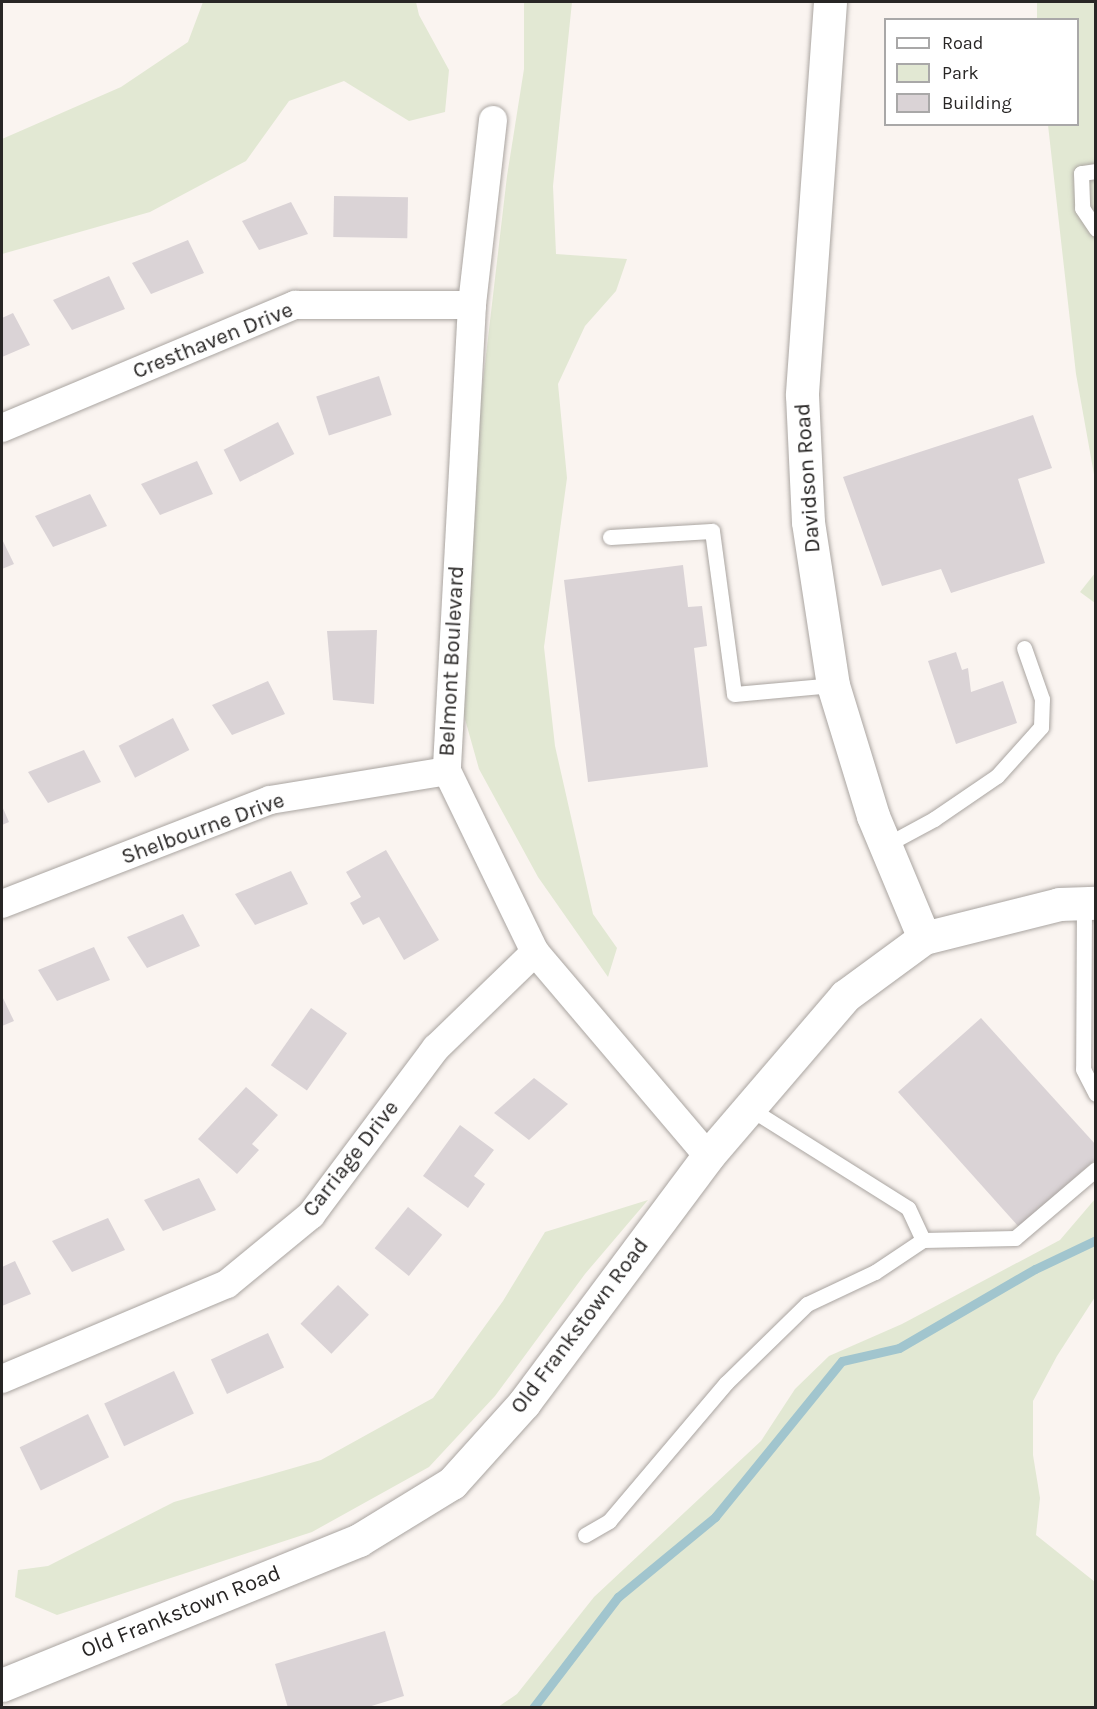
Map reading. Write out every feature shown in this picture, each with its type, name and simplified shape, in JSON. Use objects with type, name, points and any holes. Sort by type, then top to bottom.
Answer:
[{"type":"street","name":"Davidson Road","points":[[830,2],[802,395],[808,522],[833,685],[886,845],[924,938]]},
{"type":"street","name":"Belmont Boulevard","points":[[493,120],[472,305],[447,771],[535,952],[708,1156]]},
{"type":"street","name":"Cresthaven Drive","points":[[2,429],[295,305],[472,305]]},
{"type":"street","name":"Shelbourne Drive","points":[[2,904],[270,800],[447,771]]},
{"type":"street","name":"Old Frankstown Road","points":[[2,1685],[359,1540],[452,1483],[524,1403],[708,1156],[845,996],[924,938],[1059,904],[1090,903]]},
{"type":"street","name":"Carriage Drive","points":[[2,1379],[227,1284],[310,1215],[436,1048],[535,952]]},
{"type":"lane","points":[[1095,171],[1081,173],[1082,208],[1095,229]]},
{"type":"lane","points":[[610,537],[712,531],[734,694],[833,685]]},
{"type":"lane","points":[[886,845],[934,819],[997,776],[1041,727],[1042,699],[1024,648]]},
{"type":"lane","points":[[1090,903],[1083,1069],[1095,1094]]},
{"type":"lane","points":[[749,1107],[908,1208],[923,1240]]},
{"type":"lane","points":[[585,1535],[609,1521],[726,1383],[807,1304],[875,1272],[923,1240],[1015,1238],[1095,1169]]},
{"type":"green space","points":[[203,2],[416,2],[419,15],[449,70],[445,112],[409,121],[344,81],[289,101],[246,161],[150,212],[2,254],[2,139],[121,87],[188,42]]},
{"type":"green space","points":[[524,2],[572,2],[553,186],[556,254],[627,259],[616,291],[585,326],[558,384],[567,478],[544,647],[555,746],[593,914],[617,948],[608,977],[538,877],[479,769],[463,712],[477,432],[507,176],[524,69]]},
{"type":"green space","points":[[1037,2],[1095,2],[1095,480],[1076,374],[1048,126],[1079,126],[1079,18],[1037,18]]},
{"type":"green space","points":[[1095,573],[1095,603],[1080,592]]},
{"type":"green space","points":[[1095,1199],[1095,1297],[1057,1356],[1033,1401],[1033,1455],[1040,1498],[1036,1535],[1095,1582],[1095,1707],[498,1707],[517,1694],[594,1597],[761,1441],[795,1389],[829,1356],[902,1324],[1060,1240]]},
{"type":"green space","points":[[648,1200],[585,1274],[495,1396],[429,1467],[312,1532],[57,1615],[15,1597],[18,1570],[48,1566],[174,1502],[321,1460],[433,1398],[503,1301],[545,1232]]},
{"type":"building","points":[[334,196],[408,197],[407,238],[333,237]]},
{"type":"building","points":[[291,202],[308,234],[259,250],[242,221]]},
{"type":"building","points":[[188,240],[204,273],[151,294],[132,263]]},
{"type":"building","points":[[109,276],[125,309],[72,330],[53,300]]},
{"type":"building","points":[[13,313],[30,345],[2,357],[2,318]]},
{"type":"building","points":[[379,376],[392,415],[329,435],[316,396]]},
{"type":"building","points":[[1033,415],[1052,468],[1018,479],[1045,563],[951,593],[941,569],[882,586],[843,477]]},
{"type":"building","points":[[278,422],[294,454],[240,482],[224,450]]},
{"type":"building","points":[[197,461],[213,494],[160,515],[141,484]]},
{"type":"building","points":[[90,494],[107,526],[53,547],[35,516]]},
{"type":"building","points":[[2,539],[14,564],[2,569]]},
{"type":"building","points":[[683,565],[688,607],[702,606],[707,646],[694,648],[708,767],[588,782],[564,580]]},
{"type":"building","points":[[377,630],[374,704],[333,700],[327,631]]},
{"type":"building","points":[[956,652],[962,670],[968,668],[971,692],[1003,681],[1017,723],[956,744],[928,661]]},
{"type":"building","points":[[268,681],[285,714],[232,735],[212,705]]},
{"type":"building","points":[[173,718],[189,750],[135,778],[119,746]]},
{"type":"building","points":[[84,750],[101,782],[48,803],[28,772]]},
{"type":"building","points":[[2,806],[9,822],[2,825]]},
{"type":"building","points":[[386,850],[439,940],[404,960],[379,917],[363,925],[350,903],[361,897],[346,872]]},
{"type":"building","points":[[291,871],[308,904],[255,925],[235,894]]},
{"type":"building","points":[[183,914],[200,946],[147,968],[127,937]]},
{"type":"building","points":[[94,947],[110,980],[57,1001],[38,970]]},
{"type":"building","points":[[2,996],[14,1021],[2,1026]]},
{"type":"building","points":[[311,1008],[347,1033],[307,1091],[271,1065]]},
{"type":"building","points":[[981,1018],[1096,1145],[1096,1159],[1019,1227],[898,1092]]},
{"type":"building","points":[[534,1078],[568,1104],[529,1140],[494,1113]]},
{"type":"building","points":[[246,1087],[278,1115],[252,1144],[259,1150],[237,1174],[198,1139]]},
{"type":"building","points":[[460,1125],[494,1150],[474,1176],[485,1184],[468,1208],[423,1176]]},
{"type":"building","points":[[199,1178],[216,1210],[163,1231],[144,1200]]},
{"type":"building","points":[[408,1207],[442,1235],[409,1276],[375,1248]]},
{"type":"building","points":[[108,1218],[125,1250],[72,1272],[52,1241]]},
{"type":"building","points":[[15,1261],[31,1294],[2,1306],[2,1267]]},
{"type":"building","points":[[338,1285],[369,1315],[331,1354],[300,1324]]},
{"type":"building","points":[[268,1333],[284,1367],[227,1394],[211,1360]]},
{"type":"building","points":[[174,1371],[194,1414],[124,1446],[104,1404]]},
{"type":"building","points":[[88,1414],[109,1457],[41,1490],[20,1447]]},
{"type":"building","points":[[385,1631],[404,1696],[365,1708],[288,1708],[275,1664]]},
{"type":"waterway","points":[[533,1708],[618,1597],[715,1517],[842,1361],[899,1348],[1035,1269],[1096,1240]]}]
